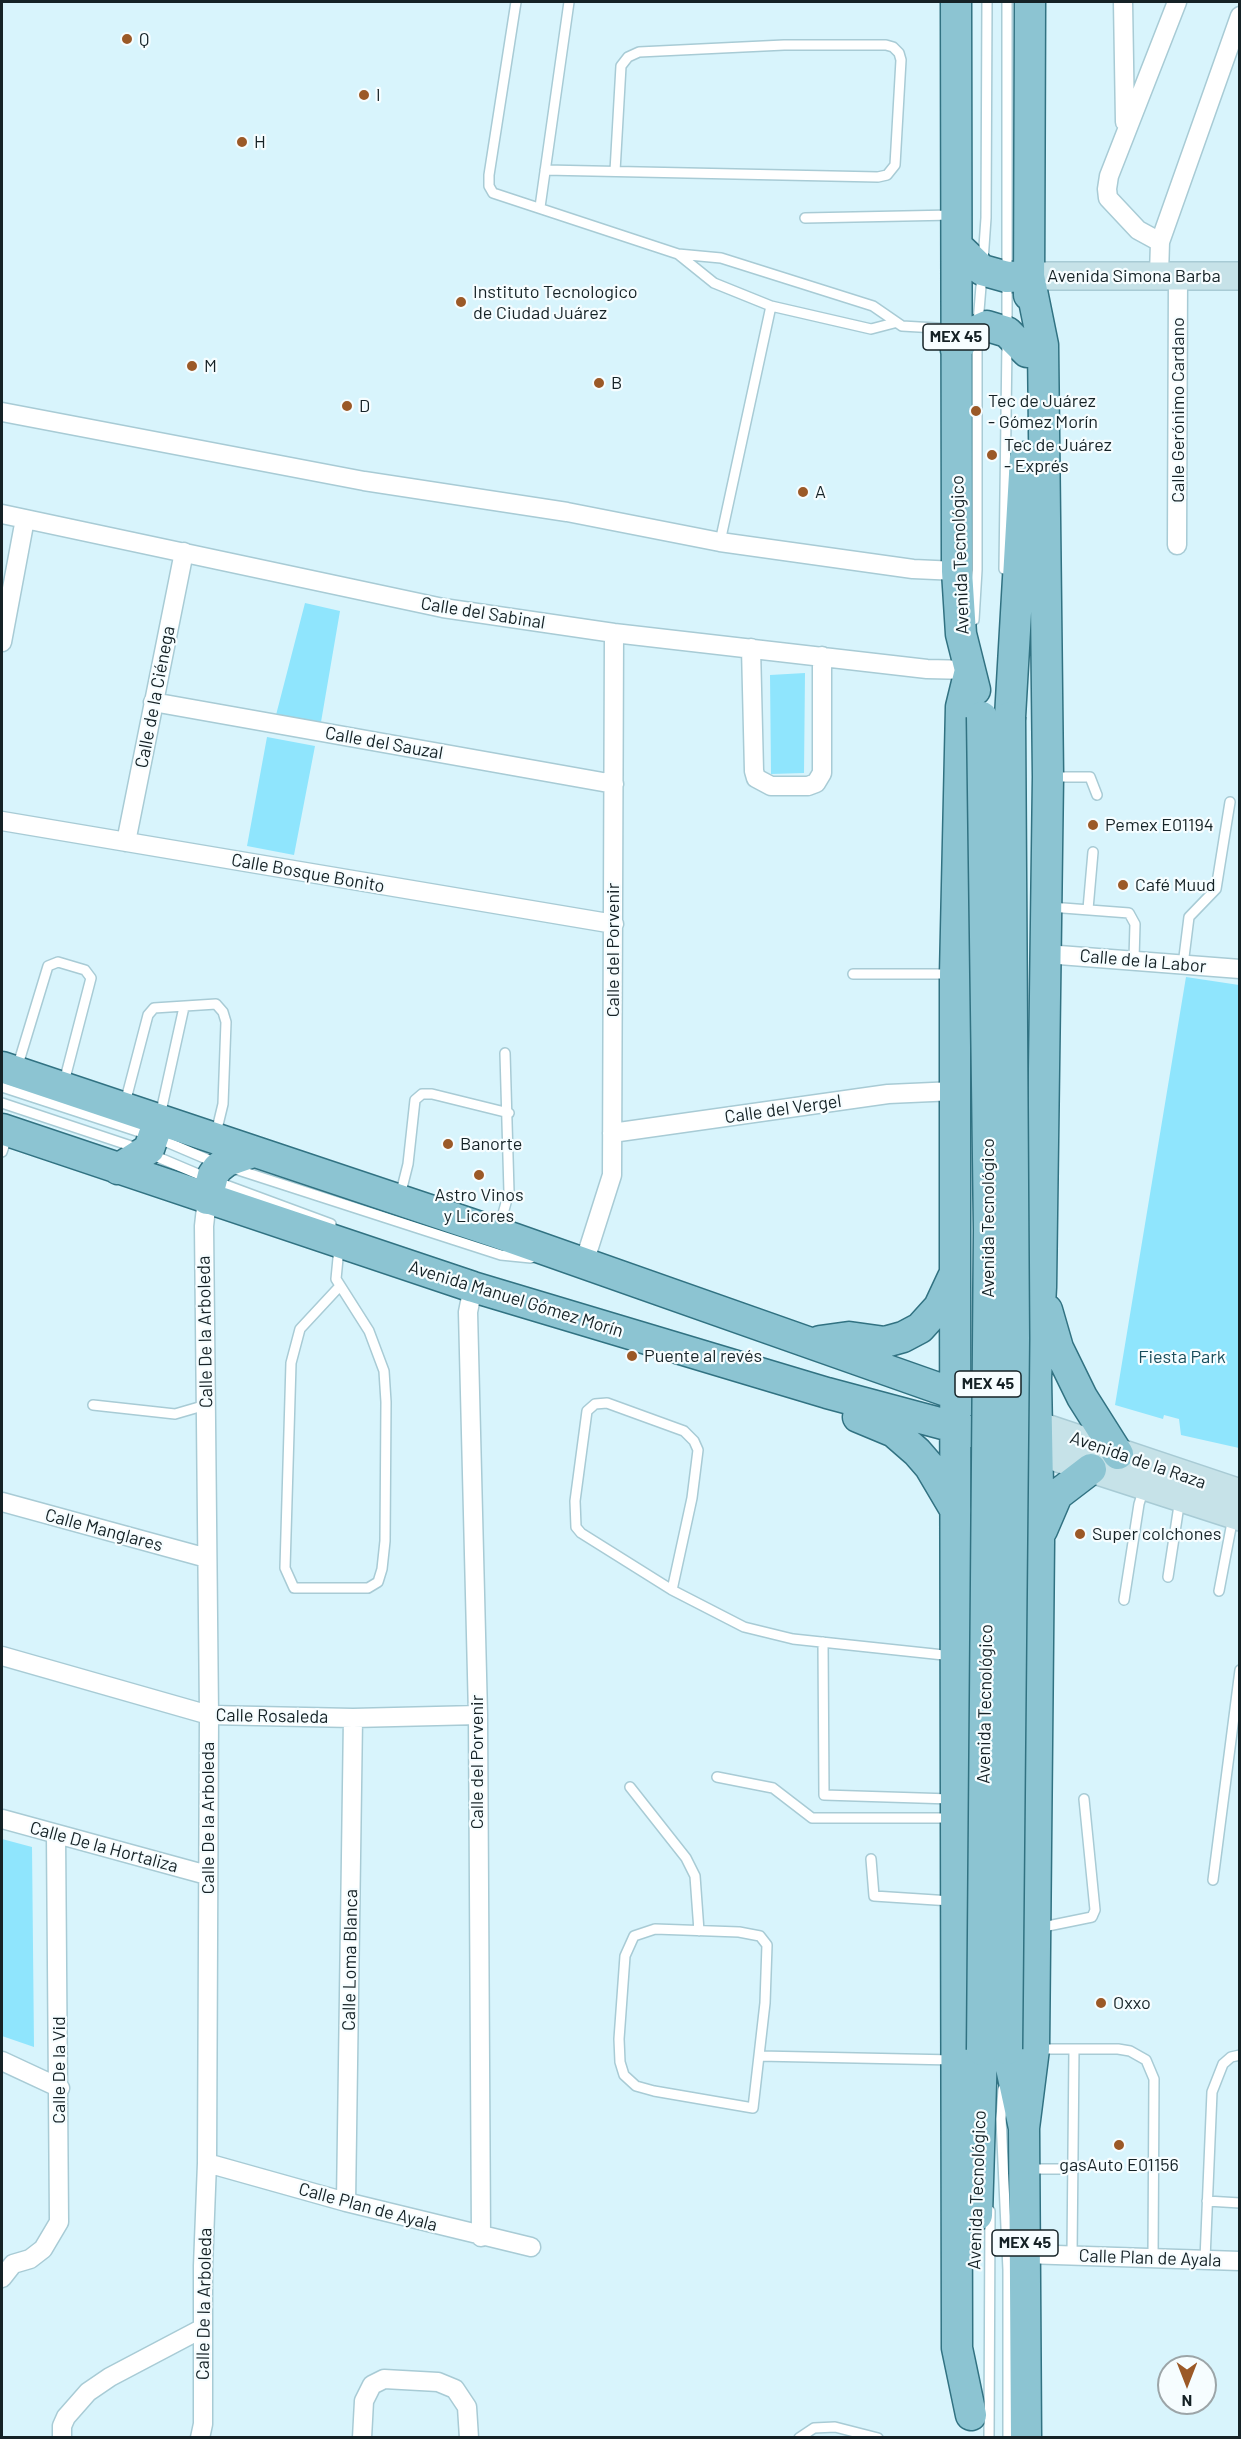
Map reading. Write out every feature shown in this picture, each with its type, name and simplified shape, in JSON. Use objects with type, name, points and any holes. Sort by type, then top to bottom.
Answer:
[{"type":"main road","name":"Avenida Tecnológico","points":[[956,2],[956,215],[963,336],[957,571],[961,634],[970,670],[996,717]]},
{"type":"main road","name":"Avenida Tecnológico","points":[[970,2426],[995,2052],[989,1230],[996,717],[1024,494],[1017,342],[1006,274],[1030,2]]},
{"type":"main road","points":[[957,246],[1006,274],[1043,345],[1048,777],[1041,1287],[1036,1378],[1039,1541],[1035,1928],[995,2052]]},
{"type":"main road","name":"Avenida Simona Barba","points":[[1006,274],[1239,276]]},
{"type":"main road","points":[[963,336],[998,327],[1017,342]]},
{"type":"main road","points":[[970,670],[961,707],[955,974],[957,1902],[995,2052]]},
{"type":"main road","name":"Avenida Manuel Gómez Morín","points":[[6,1075],[62,1088],[123,1108],[153,1137],[343,1237],[473,1287],[827,1393],[1036,1451]]},
{"type":"main road","points":[[118,1169],[153,1137]]},
{"type":"main road","name":"Avenida Manuel Gómez Morín","points":[[4,1138],[118,1169],[214,1171],[253,1152],[498,1233],[809,1342],[956,1382]]},
{"type":"main road","points":[[809,1342],[849,1337],[885,1342],[903,1338],[920,1328],[939,1307],[955,1271]]},
{"type":"main road","points":[[1041,1287],[1058,1348],[1082,1397],[1118,1454]]},
{"type":"main road","points":[[956,1382],[993,1397],[1010,1394],[1036,1378]]},
{"type":"main road","points":[[956,1382],[1036,1451]]},
{"type":"main road","points":[[827,1393],[849,1413],[894,1432],[917,1452],[930,1467],[957,1513]]},
{"type":"main road","points":[[956,1474],[974,1461],[989,1456],[1010,1460],[1036,1451]]},
{"type":"main road","name":"Avenida de la Raza","points":[[1036,1451],[1118,1454],[1238,1508]]},
{"type":"main road","name":"Avenida de la Raza","points":[[1036,1451],[1180,1498],[1238,1508]]},
{"type":"main road","points":[[1039,1541],[1057,1495],[1091,1469]]},
{"type":"main road","name":"Avenida Tecnológico","points":[[995,2052],[1024,2128],[1026,2438]]},
{"type":"street","points":[[1123,2],[1126,133]]},
{"type":"street","points":[[1160,242],[1137,230],[1107,198],[1109,176],[1177,2]]},
{"type":"street","name":"Calle Gerónimo Cardano","points":[[1177,545],[1169,275],[1160,242],[1239,16]]},
{"type":"street","points":[[2,412],[364,481],[567,512],[720,542],[913,569],[957,571]]},
{"type":"street","name":"Calle del Sabinal","points":[[2,514],[443,608],[614,633],[927,669],[970,670]]},
{"type":"street","points":[[2,642],[25,519]]},
{"type":"street","name":"Calle de la Ciénega","points":[[126,842],[184,552]]},
{"type":"street","name":"Calle del Porvenir","points":[[584,1263],[612,1175],[614,633]]},
{"type":"street","points":[[751,648],[754,771],[756,778],[771,786],[808,786],[816,783],[822,773],[822,656]]},
{"type":"street","name":"Calle del Sauzal","points":[[153,702],[614,784]]},
{"type":"street","name":"Calle Bosque Bonito","points":[[2,821],[614,924]]},
{"type":"street","name":"Calle de la Labor","points":[[1046,954],[1134,959],[1239,969]]},
{"type":"street","name":"Calle del Vergel","points":[[612,1133],[888,1094],[955,1091]]},
{"type":"street","name":"Calle De la Arboleda","points":[[200,2438],[203,2424],[207,2163],[208,1715],[204,1226],[214,1171]]},
{"type":"street","name":"Calle del Porvenir","points":[[473,1287],[468,1312],[478,1715],[481,2237]]},
{"type":"street","name":"Calle Manglares","points":[[2,1502],[207,1558]]},
{"type":"street","name":"Calle Rosaleda","points":[[2,1656],[208,1715],[353,1718],[478,1715]]},
{"type":"street","name":"Calle Loma Blanca","points":[[346,2202],[353,1718]]},
{"type":"street","name":"Calle De la Hortaliza","points":[[2,1819],[207,1875]]},
{"type":"street","name":"Calle De la Vid","points":[[2,2278],[8,2260],[30,2259],[43,2249],[59,2222],[60,2088],[56,1835]]},
{"type":"street","points":[[2,2061],[60,2088]]},
{"type":"street","name":"Calle Plan de Ayala","points":[[207,2163],[481,2237],[531,2247]]},
{"type":"street","name":"Calle Plan de Ayala","points":[[1025,2254],[1239,2261]]},
{"type":"street","name":"Calle De la Arboleda","points":[[62,2438],[62,2426],[66,2417],[88,2392],[110,2377],[203,2328]]},
{"type":"street","points":[[363,2438],[364,2401],[372,2385],[384,2379],[438,2382],[455,2389],[467,2407],[469,2438]]},
{"type":"lane","points":[[516,2],[488,180],[494,193],[678,254],[721,258],[873,306],[894,323],[911,329],[963,336]]},
{"type":"lane","points":[[540,207],[569,2]]},
{"type":"lane","points":[[987,2],[986,218],[1006,274]]},
{"type":"lane","points":[[973,626],[977,570],[963,336],[1006,274],[1007,2]]},
{"type":"lane","points":[[545,170],[887,175],[895,165],[901,60],[893,47],[885,45],[784,45],[639,52],[628,57],[621,66],[615,171]]},
{"type":"lane","points":[[805,218],[956,215]]},
{"type":"lane","points":[[678,254],[714,283],[771,306],[871,329],[894,323]]},
{"type":"lane","points":[[720,542],[771,306]]},
{"type":"lane","points":[[1004,581],[1017,342]]},
{"type":"lane","points":[[970,670],[972,637]]},
{"type":"lane","points":[[996,717],[1003,646]]},
{"type":"lane","points":[[1048,777],[1090,777],[1096,795]]},
{"type":"lane","points":[[1183,965],[1190,917],[1216,889],[1230,802]]},
{"type":"lane","points":[[1088,909],[1093,852]]},
{"type":"lane","points":[[1046,907],[1129,913],[1135,924],[1134,959]]},
{"type":"lane","points":[[62,1088],[91,978],[85,970],[58,962],[48,966],[6,1075],[153,1137],[214,1171],[501,1255],[584,1263]]},
{"type":"lane","points":[[853,974],[955,974]]},
{"type":"lane","points":[[123,1108],[148,1015],[154,1008],[216,1004],[223,1012],[226,1022],[223,1104],[214,1171]]},
{"type":"lane","points":[[153,1137],[184,1007]]},
{"type":"lane","points":[[498,1233],[509,1192],[509,1113],[505,1053]]},
{"type":"lane","points":[[399,1200],[408,1164],[415,1100],[422,1094],[432,1094],[509,1113]]},
{"type":"lane","points":[[2,1103],[153,1137]]},
{"type":"lane","points":[[339,1287],[300,1329],[291,1364],[285,1568],[294,1588],[368,1588],[378,1582],[382,1569],[385,1541],[386,1402],[384,1371],[369,1331],[339,1287],[335,1270],[343,1237]]},
{"type":"lane","points":[[401,1251],[473,1287]]},
{"type":"lane","points":[[672,1590],[692,1498],[698,1450],[694,1441],[684,1431],[607,1403],[595,1404],[587,1411],[575,1501],[576,1527],[581,1533],[672,1590],[744,1627],[793,1639],[956,1656]]},
{"type":"lane","points":[[93,1405],[175,1414],[206,1405]]},
{"type":"lane","points":[[1124,1600],[1139,1504],[1145,1486]]},
{"type":"lane","points":[[1168,1577],[1180,1498]]},
{"type":"lane","points":[[1219,1591],[1238,1508]]},
{"type":"lane","points":[[824,1642],[824,1796],[957,1808]]},
{"type":"lane","points":[[1213,1880],[1239,1671]]},
{"type":"lane","points":[[717,1777],[773,1788],[813,1818],[957,1808]]},
{"type":"lane","points":[[630,1787],[686,1858],[695,1876],[699,1930]]},
{"type":"lane","points":[[1035,1928],[1048,1928],[1092,1917],[1095,1910],[1084,1800]]},
{"type":"lane","points":[[871,1859],[874,1896],[957,1902]]},
{"type":"lane","points":[[699,1930],[739,1932],[760,1936],[767,1945],[753,2108],[644,2089],[630,2082],[621,2069],[619,2039],[625,1956],[628,1945],[634,1936],[642,1931],[699,1930]]},
{"type":"lane","points":[[1072,2254],[1074,2049]]},
{"type":"lane","points":[[759,2056],[1074,2049],[1130,2051],[1146,2060],[1151,2069],[1155,2102],[1153,2258]]},
{"type":"lane","points":[[989,2173],[995,2052]]},
{"type":"lane","points":[[995,2052],[1001,2119],[1008,2270],[1008,2438]]},
{"type":"lane","points":[[1205,2259],[1212,2092],[1223,2064],[1231,2056],[1239,2055]]},
{"type":"lane","points":[[1024,2169],[1072,2169]]},
{"type":"lane","points":[[989,2197],[990,2438]]},
{"type":"lane","points":[[1207,2201],[1239,2203]]},
{"type":"lane","points":[[799,2438],[814,2428],[835,2427],[878,2438]]},
{"type":"green space","points":[[305,603],[340,611],[321,722],[276,715]]},
{"type":"green space","points":[[805,673],[804,773],[771,774],[770,675]]},
{"type":"green space","points":[[267,737],[315,746],[294,855],[247,846]]},
{"type":"green space","name":"Fiesta Park","points":[[1186,977],[1239,985],[1239,1448],[1181,1435],[1179,1419],[1164,1415],[1163,1419],[1115,1405]]},
{"type":"green space","points":[[2,1839],[32,1847],[34,2047],[2,2036]]},
{"type":"place","name":"Q","points":[[127,39]]},
{"type":"place","name":"I","points":[[364,95]]},
{"type":"place","name":"H","points":[[242,142]]},
{"type":"place","name":"Instituto Tecnologico de Ciudad Juárez","points":[[461,302]]},
{"type":"place","name":"M","points":[[192,366]]},
{"type":"place","name":"B","points":[[599,383]]},
{"type":"place","name":"D","points":[[347,406]]},
{"type":"place","name":"Tec de Juárez - Gómez Morín","points":[[976,411]]},
{"type":"place","name":"Tec de Juárez - Exprés","points":[[992,455]]},
{"type":"place","name":"A","points":[[803,492]]},
{"type":"place","name":"Pemex E01194","points":[[1093,825]]},
{"type":"place","name":"Café Muud","points":[[1123,885]]},
{"type":"place","name":"Banorte","points":[[448,1144]]},
{"type":"place","name":"Astro Vinos y Licores","points":[[479,1175]]},
{"type":"place","name":"Puente al revés","points":[[632,1356]]},
{"type":"place","name":"Super colchones","points":[[1080,1534]]},
{"type":"place","name":"Oxxo","points":[[1101,2003]]},
{"type":"place","name":"gasAuto E01156","points":[[1119,2145]]}]
